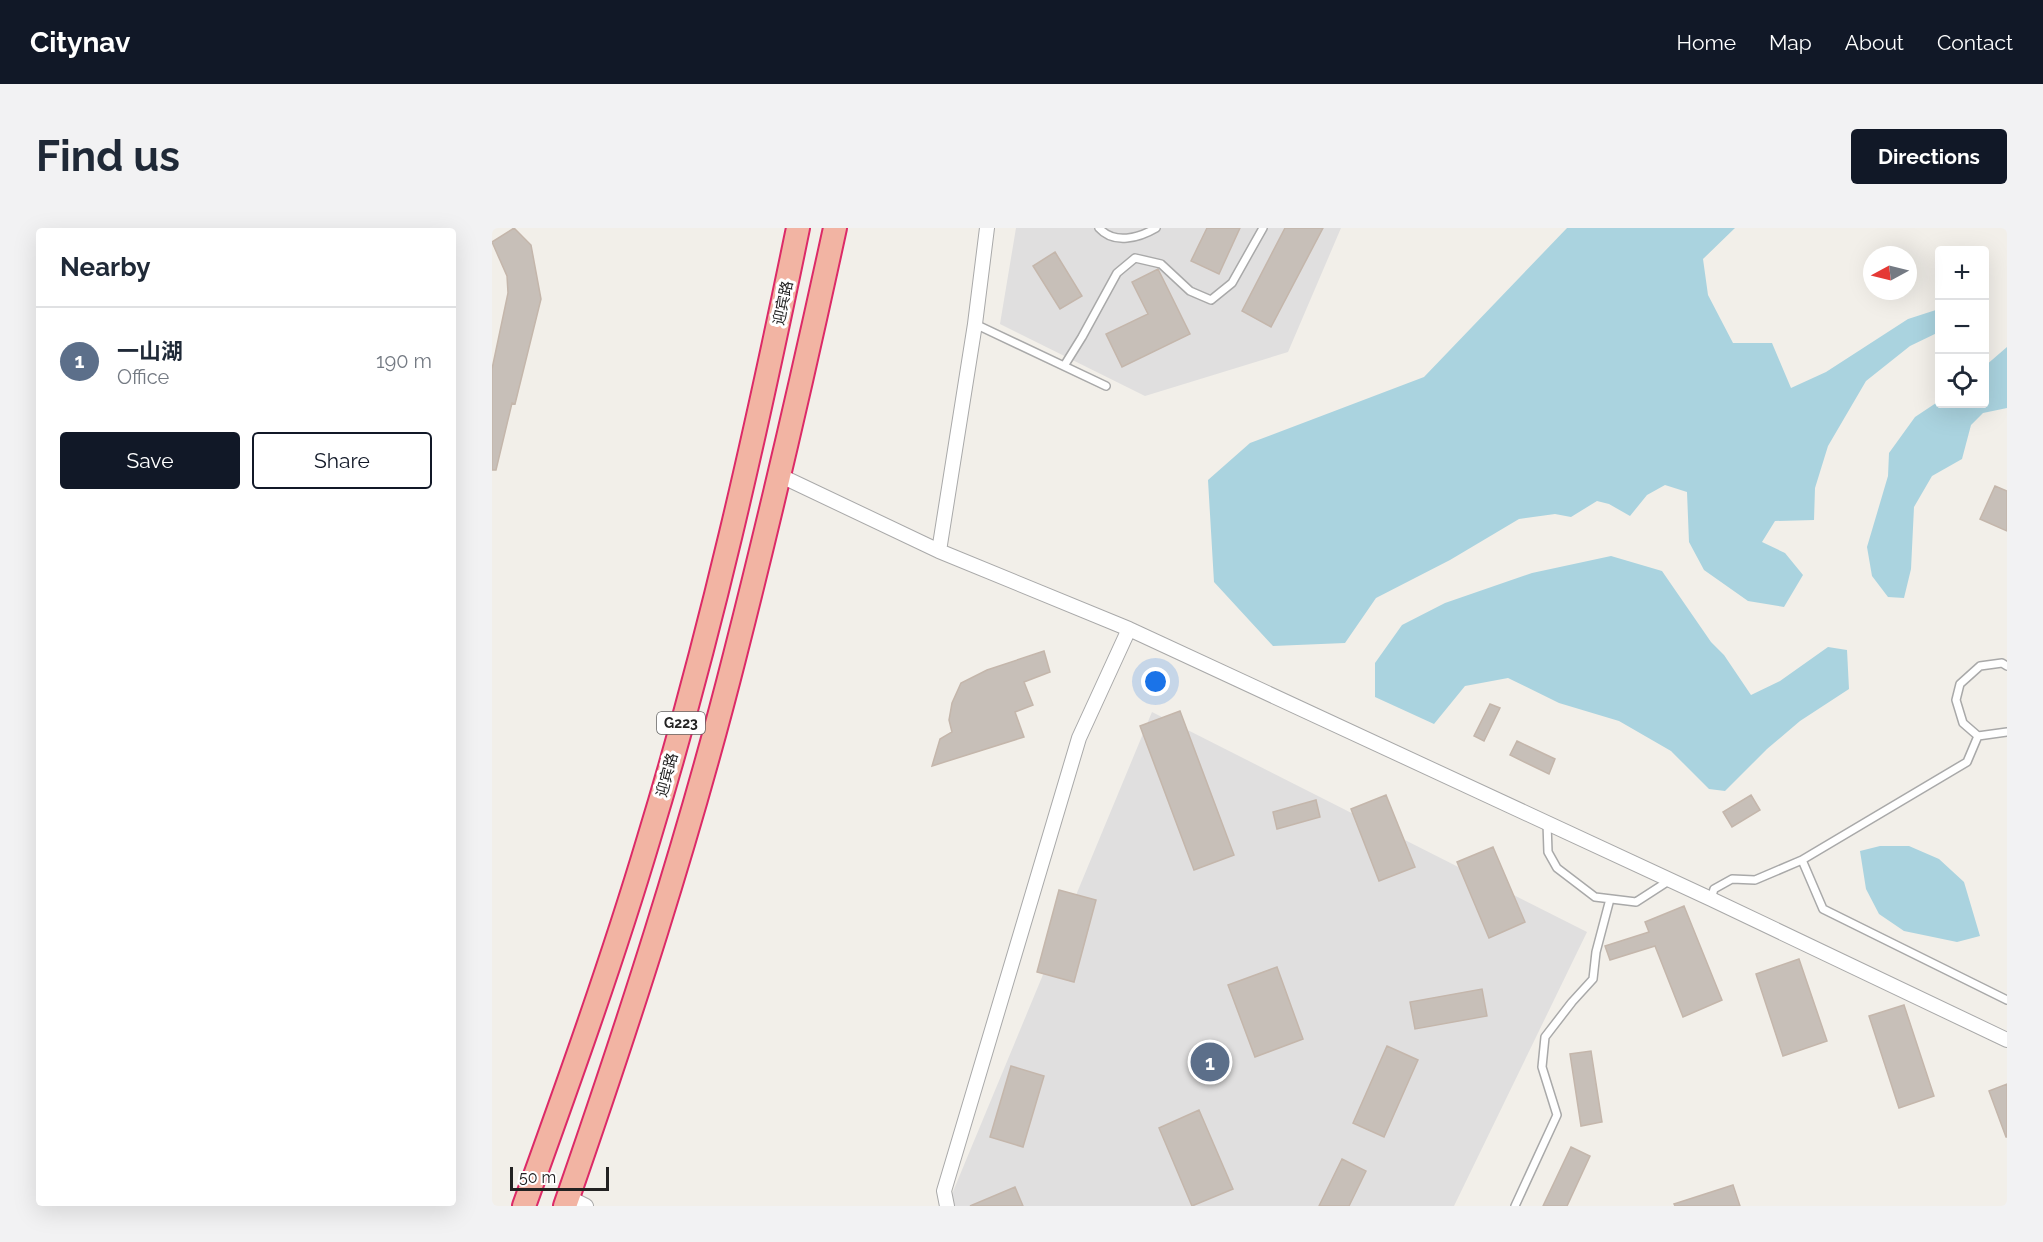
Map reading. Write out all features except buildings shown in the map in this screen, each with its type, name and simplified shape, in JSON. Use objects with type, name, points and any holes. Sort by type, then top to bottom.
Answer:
[{"type":"highway","name":"迎宾路","points":[[524,1206],[574,1066],[649,839],[701,653],[766,385],[798,228]]},
{"type":"highway","name":"G223","points":[[572,1203],[679,857],[735,657],[835,228]]},
{"type":"street","points":[[939,551],[975,324],[987,228]]},
{"type":"street","points":[[779,475],[939,551],[1129,629],[1711,899],[2007,1040]]},
{"type":"street","points":[[947,1206],[944,1191],[1079,738],[1129,629]]},
{"type":"lane","points":[[1099,228],[1104,233],[1122,239],[1144,235],[1156,228]]},
{"type":"lane","points":[[1064,366],[1117,273],[1135,258],[1161,264],[1190,291],[1211,300],[1232,284],[1263,228]]},
{"type":"lane","points":[[975,324],[1106,386]]},
{"type":"lane","points":[[2007,666],[2002,663],[1980,666],[1960,684],[1956,700],[1963,723],[1978,736],[2007,732]]},
{"type":"lane","points":[[1711,899],[1714,889],[1732,879],[1755,880],[1802,860],[1967,762],[1978,736]]},
{"type":"lane","points":[[1547,823],[1548,852],[1557,868],[1595,897],[1636,902],[1670,880]]},
{"type":"lane","points":[[1802,860],[1823,909],[2007,1000]]},
{"type":"lane","points":[[1515,1206],[1557,1115],[1542,1067],[1545,1037],[1593,979],[1596,952],[1610,899]]},
{"type":"shaded area","points":[[1016,228],[1341,228],[1288,352],[1145,396],[1000,324]]},
{"type":"shaded area","points":[[1152,712],[1587,932],[1454,1206],[947,1206]]},
{"type":"water","points":[[1567,228],[1735,228],[1703,259],[1708,295],[1733,343],[1772,343],[1791,388],[1826,372],[1908,319],[1935,310],[1935,334],[1910,346],[1866,381],[1828,446],[1815,488],[1814,520],[1775,521],[1762,542],[1785,553],[1803,575],[1784,607],[1748,601],[1704,570],[1689,542],[1687,492],[1665,485],[1647,495],[1630,516],[1609,504],[1597,501],[1571,517],[1555,514],[1519,519],[1450,560],[1376,598],[1345,643],[1273,646],[1214,582],[1208,480],[1250,443],[1424,377]]},
{"type":"water","points":[[2007,347],[2007,408],[1983,413],[1971,425],[1962,459],[1932,476],[1914,507],[1911,569],[1904,598],[1888,597],[1872,576],[1867,547],[1888,476],[1889,453],[1915,417],[1935,404],[1935,408],[1989,408],[1989,363]]},
{"type":"water","points":[[1611,556],[1662,571],[1751,695],[1780,681],[1828,647],[1847,650],[1849,689],[1800,721],[1767,749],[1725,791],[1709,789],[1671,751],[1619,721],[1559,703],[1508,678],[1465,686],[1434,724],[1375,697],[1375,663],[1402,625],[1445,603],[1532,573]]},
{"type":"water","points":[[1880,846],[1909,846],[1939,859],[1964,882],[1980,936],[1957,942],[1904,931],[1879,914],[1866,889],[1860,851]]},
{"type":"place","name":"一山湖","points":[[1210,1062]]}]
